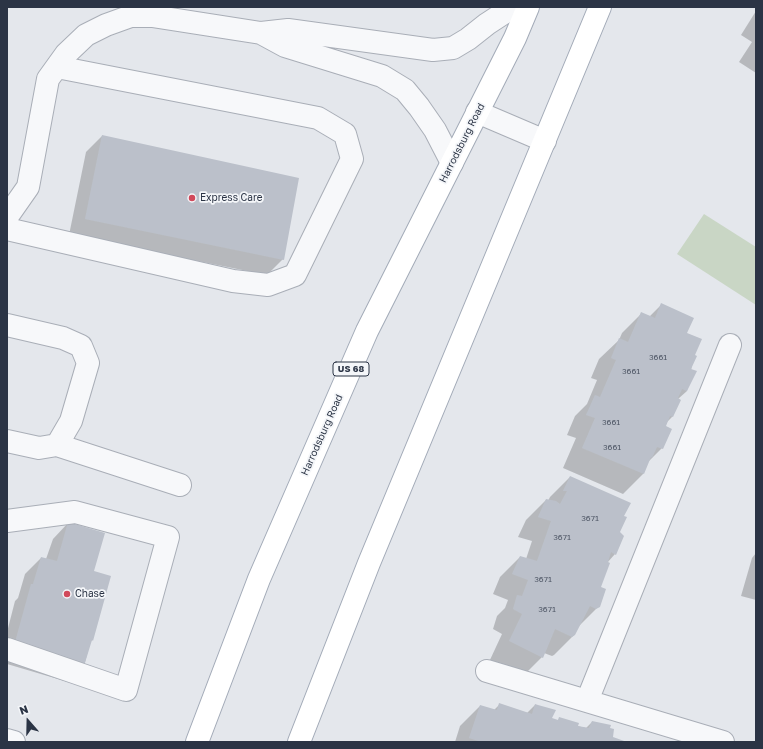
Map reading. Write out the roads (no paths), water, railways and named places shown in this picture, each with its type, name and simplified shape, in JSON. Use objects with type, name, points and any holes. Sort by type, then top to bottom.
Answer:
[{"type":"main road","name":"Harrodsburg Road","points":[[197,742],[259,579],[368,331],[515,38],[528,7]]},
{"type":"main road","points":[[300,742],[370,563],[600,7]]},
{"type":"street","points":[[7,218],[28,188],[48,79],[66,54],[86,35],[106,25],[131,16],[152,16],[260,33],[288,30],[434,50],[453,48],[512,7]]},
{"type":"street","points":[[260,33],[285,46],[382,76],[405,90],[435,130],[452,163]]},
{"type":"street","points":[[7,229],[233,281],[268,285],[295,275],[352,159],[345,134],[318,118],[57,67]]},
{"type":"street","points":[[477,112],[545,140]]},
{"type":"street","points":[[7,325],[63,338],[81,346],[88,363],[71,421],[57,445]]},
{"type":"street","points":[[587,701],[730,345]]},
{"type":"street","points":[[7,441],[39,448],[57,445],[180,485]]},
{"type":"street","points":[[7,521],[75,512],[168,537],[126,690],[7,649]]},
{"type":"street","points":[[487,671],[723,742]]},
{"type":"street","points":[[7,740],[14,742]]},
{"type":"place","name":"Express Care","points":[[192,198]]},
{"type":"place","name":"Chase","points":[[67,594]]}]
